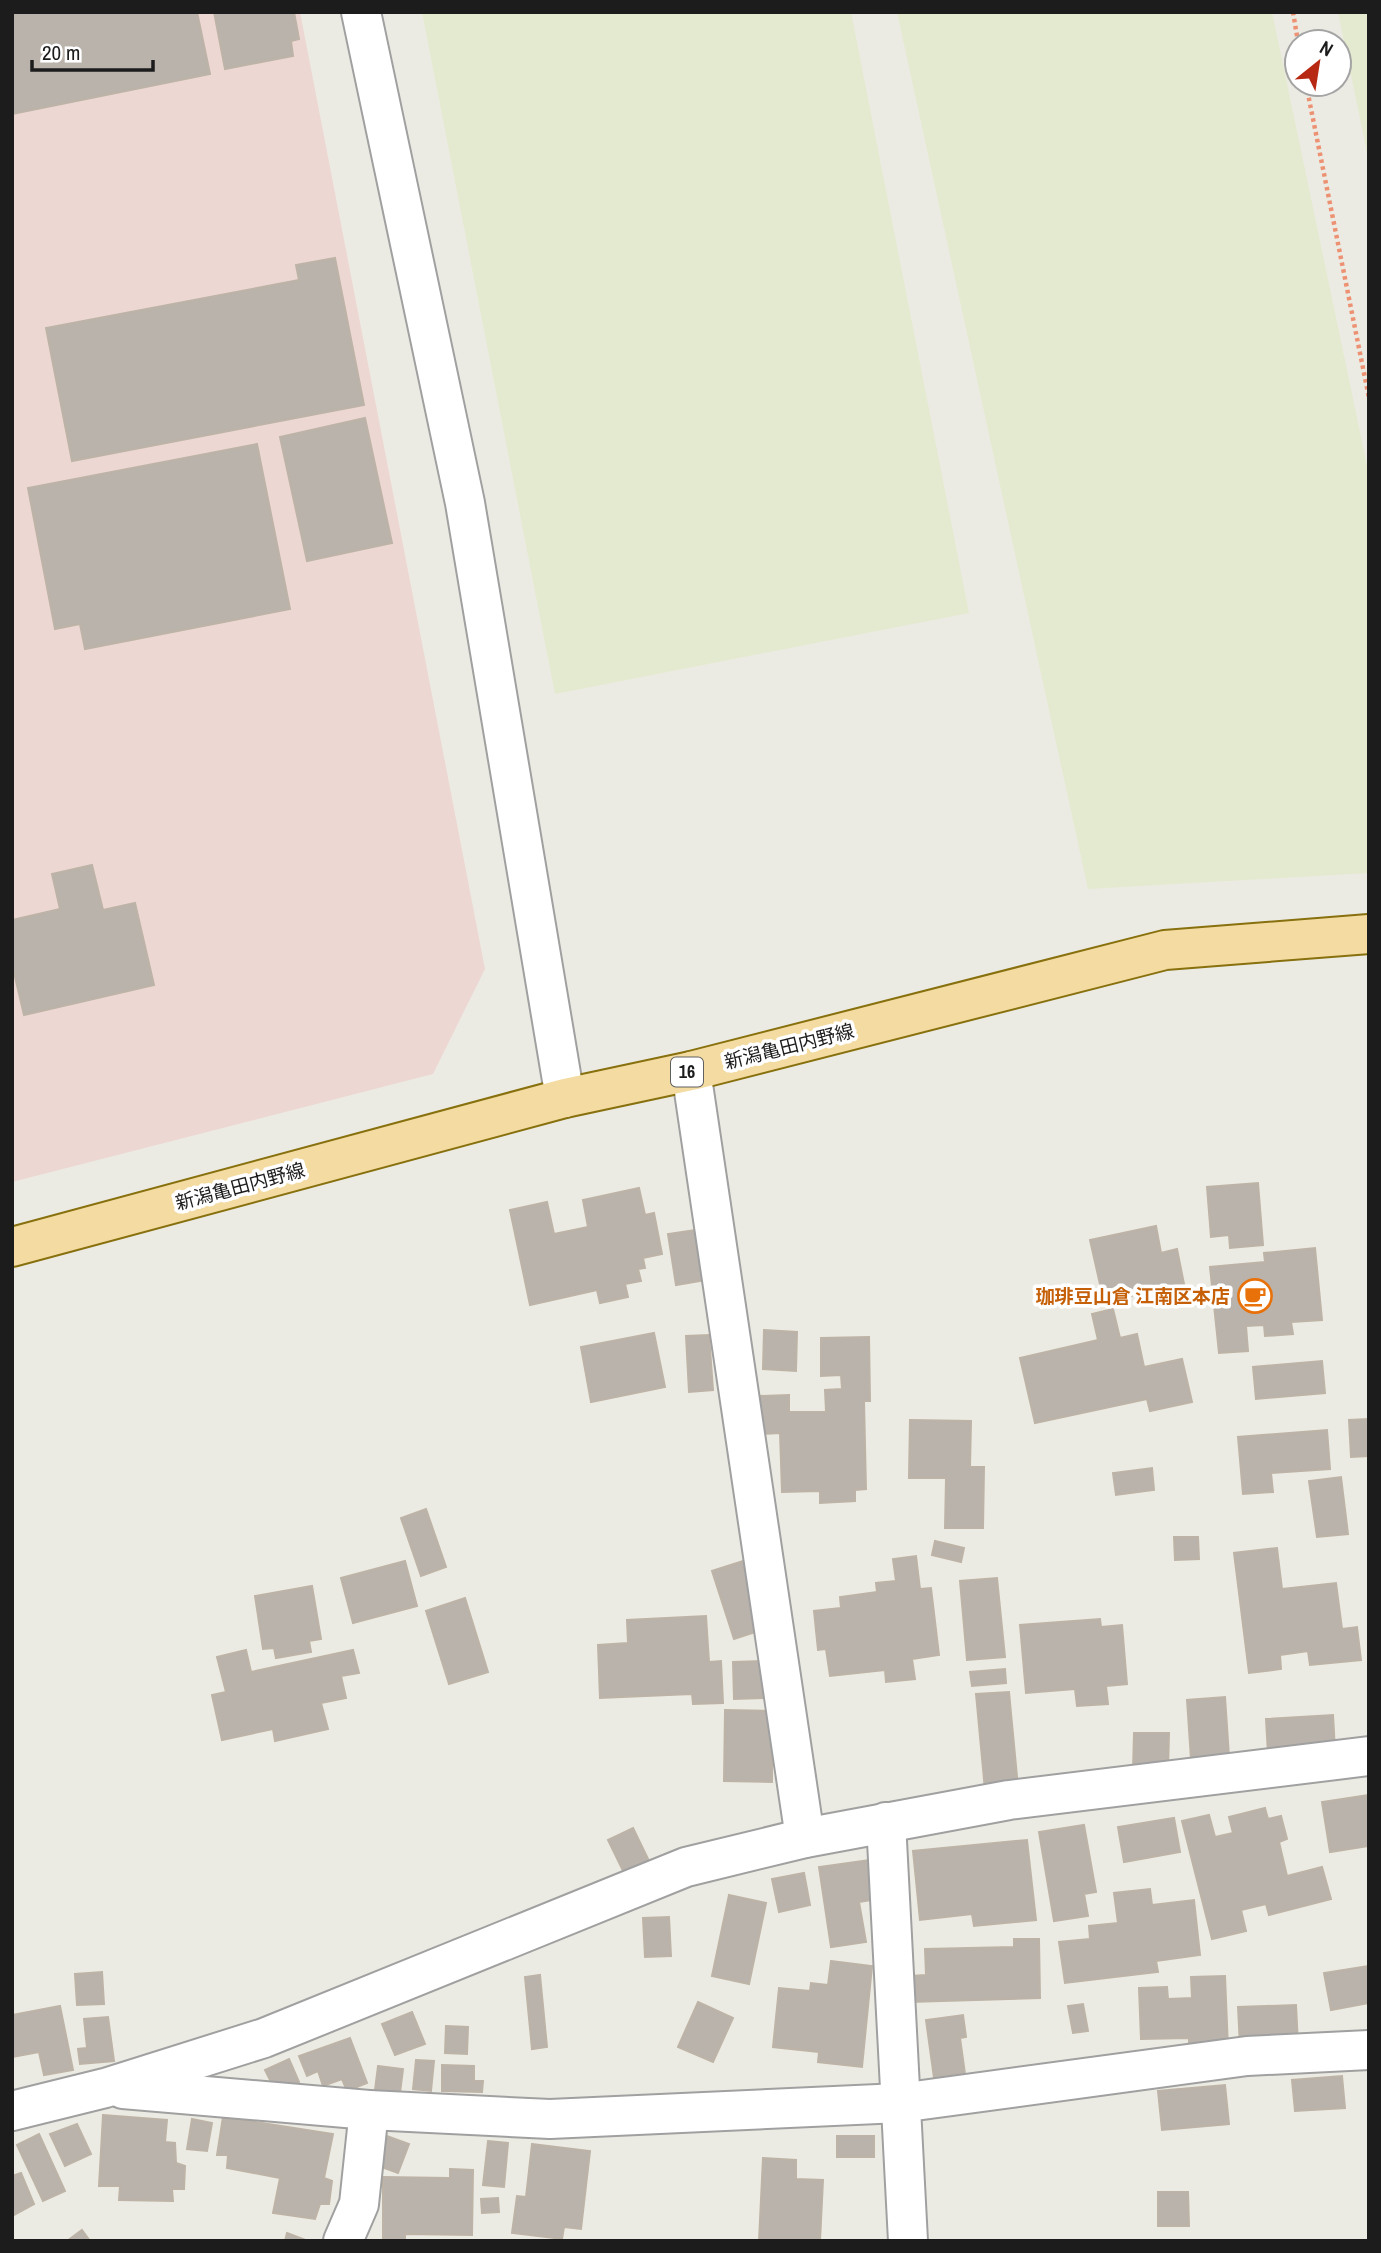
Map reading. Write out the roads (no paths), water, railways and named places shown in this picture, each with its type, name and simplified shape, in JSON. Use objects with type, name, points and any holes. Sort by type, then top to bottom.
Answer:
[{"type":"main road","name":"新潟亀田内野線","points":[[12,1247],[565,1098],[691,1071],[1165,950],[1369,934]]},
{"type":"street","points":[[361,12],[465,503],[565,1098]]},
{"type":"street","points":[[691,1071],[805,1838]]},
{"type":"street","points":[[12,2111],[105,2088],[264,2038],[687,1867],[805,1838],[1009,1800],[1369,1756]]},
{"type":"street","points":[[886,1822],[908,2241]]},
{"type":"street","points":[[105,2088],[369,2110],[550,2119],[900,2103],[1247,2056],[1369,2050]]},
{"type":"street","points":[[343,2241],[359,2204],[369,2110]]},
{"type":"place","name":"珈琲豆山倉 江南区本店","points":[[1255,1296]]}]
